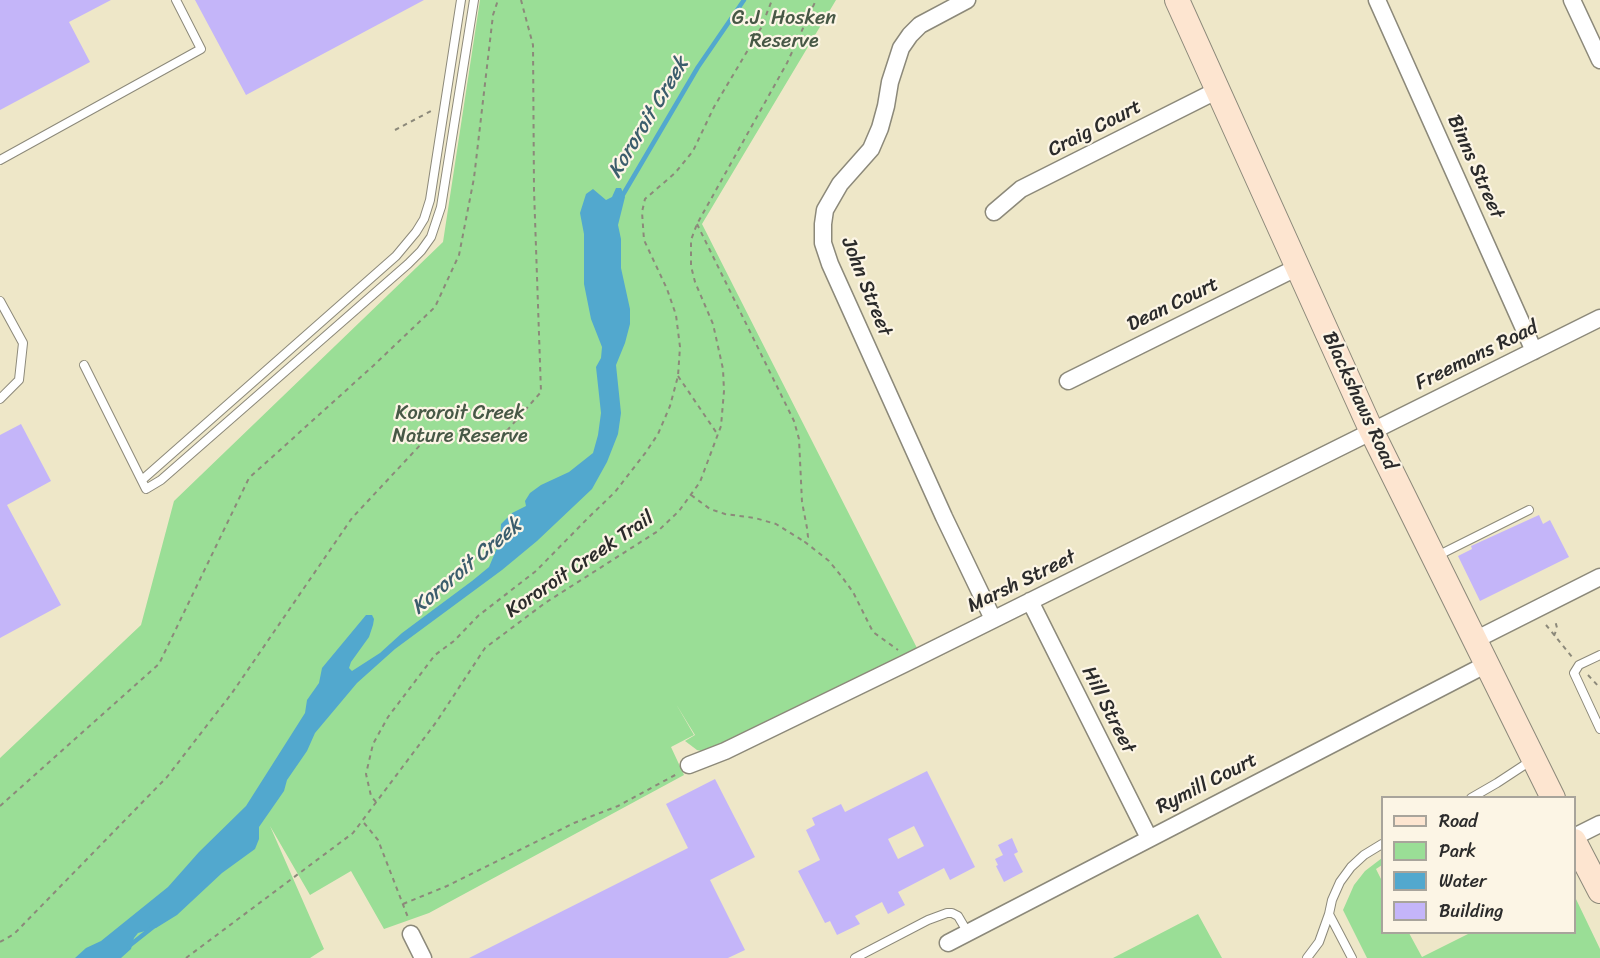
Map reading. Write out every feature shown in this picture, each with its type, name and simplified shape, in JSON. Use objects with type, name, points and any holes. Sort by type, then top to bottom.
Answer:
[{"type":"main road","name":"Blackshaws Road","points":[[1177,0],[1372,432],[1552,796]]},
{"type":"main road","points":[[1576,841],[1600,891]]},
{"type":"street","name":"John Street","points":[[968,0],[920,25],[901,48],[895,61],[886,106],[875,138],[867,154],[840,184],[825,210],[823,243],[830,264],[939,507],[993,619]]},
{"type":"street","name":"Binns Street","points":[[1377,0],[1534,351]]},
{"type":"street","points":[[1572,0],[1600,60]]},
{"type":"street","name":"Craig Court","points":[[994,212],[1021,189],[1218,90]]},
{"type":"street","name":"Dean Court","points":[[1068,381],[1298,267]]},
{"type":"street","name":"Freemans Road","points":[[1372,432],[1600,318]]},
{"type":"street","name":"Marsh Street","points":[[689,765],[724,751],[904,664],[1372,432]]},
{"type":"street","points":[[1475,640],[1600,577]]},
{"type":"street","name":"Hill Street","points":[[1030,601],[1149,838]]},
{"type":"street","name":"Rymill Court","points":[[948,943],[1487,663]]},
{"type":"street","points":[[1576,838],[1600,824]]},
{"type":"street","points":[[411,934],[423,958]]},
{"type":"lane","points":[[0,160],[201,48],[176,0]]},
{"type":"lane","points":[[144,484],[285,354],[402,251],[416,232],[430,200],[461,0]]},
{"type":"lane","points":[[144,484],[161,480],[422,251],[439,217],[474,0]]},
{"type":"lane","points":[[426,213],[439,217]]},
{"type":"lane","points":[[355,293],[364,303]]},
{"type":"lane","points":[[0,301],[23,343],[20,380],[0,399]]},
{"type":"lane","points":[[285,354],[295,364]]},
{"type":"lane","points":[[84,365],[144,484]]},
{"type":"lane","points":[[1434,558],[1529,510]]},
{"type":"lane","points":[[1600,655],[1579,665],[1574,673],[1600,729]]},
{"type":"lane","points":[[1474,796],[1534,758]]},
{"type":"lane","points":[[1307,958],[1319,942],[1340,882],[1364,855],[1381,845]]},
{"type":"lane","points":[[855,958],[928,920],[947,913],[958,916],[968,933]]},
{"type":"lane","points":[[1329,914],[1352,958]]},
{"type":"path","points":[[0,806],[159,664],[249,478],[435,307],[459,255],[474,178],[493,15],[498,0]]},
{"type":"path","points":[[0,942],[14,934],[167,777],[232,693],[352,518],[423,441],[497,442],[541,392],[534,189],[533,45],[521,0]]},
{"type":"path","points":[[376,802],[371,796],[366,774],[373,744],[388,717],[435,655],[478,616],[536,571],[615,492],[658,434],[670,406],[678,376],[680,348],[676,315],[644,240],[642,212],[645,199],[675,173],[693,151],[725,88],[761,28],[772,0]]},
{"type":"path","name":"Kororoit Creek Trail","points":[[186,958],[353,833],[437,721],[485,648],[545,603],[658,531],[679,511],[691,495],[708,465],[718,435],[723,412],[723,369],[713,324],[695,282],[691,266],[691,240],[697,224],[787,63],[816,0]]},
{"type":"path","points":[[395,130],[434,110]]},
{"type":"path","points":[[697,224],[794,421],[799,439],[802,502],[808,537],[805,542]]},
{"type":"path","points":[[678,376],[718,435]]},
{"type":"path","points":[[691,495],[710,509],[776,524],[805,542],[829,561],[853,592],[873,632],[898,650],[904,664]]},
{"type":"path","points":[[1554,636],[1557,628],[1555,620]]},
{"type":"path","points":[[402,904],[447,886],[574,823],[618,806],[678,774],[689,765]]},
{"type":"path","points":[[363,822],[378,840],[412,928],[411,934]]},
{"type":"green space","points":[[480,0],[836,0],[702,224],[918,650],[709,753],[697,750],[685,741],[695,735],[676,704],[694,735],[671,747],[684,775],[429,913],[384,929],[351,871],[310,895],[270,826],[324,949],[310,958],[0,958],[0,758],[141,625],[174,501],[443,242]]},
{"type":"green space","points":[[1381,859],[1381,866],[1376,869],[1381,879],[1381,934],[1410,934],[1422,957],[1468,934],[1576,934],[1576,899],[1600,949],[1600,958],[1367,958],[1343,910],[1354,885],[1365,871]]},
{"type":"green space","points":[[1198,914],[1222,958],[1113,958]]},
{"type":"water","name":"Kororoit Creek","points":[[616,188],[621,188],[625,197],[618,225],[621,239],[621,268],[630,309],[630,324],[616,365],[621,413],[618,434],[607,462],[592,489],[537,541],[502,570],[395,649],[357,683],[315,733],[307,751],[287,780],[284,791],[259,827],[259,839],[255,849],[222,873],[177,915],[156,928],[138,933],[131,949],[121,958],[75,958],[86,948],[101,941],[168,887],[199,852],[246,806],[305,713],[307,700],[319,683],[322,668],[366,615],[372,615],[373,625],[369,637],[351,662],[349,668],[352,671],[380,653],[402,633],[489,567],[500,541],[501,524],[512,513],[526,506],[525,501],[530,493],[541,485],[569,472],[593,453],[601,413],[596,367],[601,358],[602,347],[591,319],[584,284],[584,234],[580,213],[586,194],[593,189],[606,200],[612,197]]},
{"type":"building","points":[[0,0],[111,0],[69,22],[90,62],[0,110]]},
{"type":"building","points":[[195,0],[424,0],[246,95]]},
{"type":"building","points":[[21,424],[51,481],[7,505],[61,605],[0,638],[0,435]]},
{"type":"building","points":[[1539,515],[1543,524],[1550,520],[1569,557],[1480,601],[1458,556],[1472,549],[1471,546]]},
{"type":"building","points":[[927,771],[975,867],[950,880],[944,868],[898,892],[905,905],[888,914],[882,902],[855,916],[860,924],[837,935],[830,921],[825,923],[798,871],[820,860],[806,830],[815,825],[812,818],[841,804],[845,812]],"holes":[[[914,826],[924,846],[898,859],[888,839]]]},
{"type":"building","points":[[715,779],[755,857],[710,880],[745,950],[728,958],[469,958],[688,848],[666,804]]},
{"type":"building","points":[[1012,838],[1018,852],[1014,854],[1023,872],[1004,882],[995,859],[1003,855],[998,845]]},
{"type":"waterway","name":"Kororoit Creek","points":[[621,198],[698,67],[744,0]]},
{"type":"waterway","name":"Kororoit Creek","points":[[129,946],[153,927]]},
{"type":"park label","name":"G.J. Hosken Reserve","points":[[784,30]]},
{"type":"park label","name":"Kororoit Creek Nature Reserve","points":[[460,426]]}]
